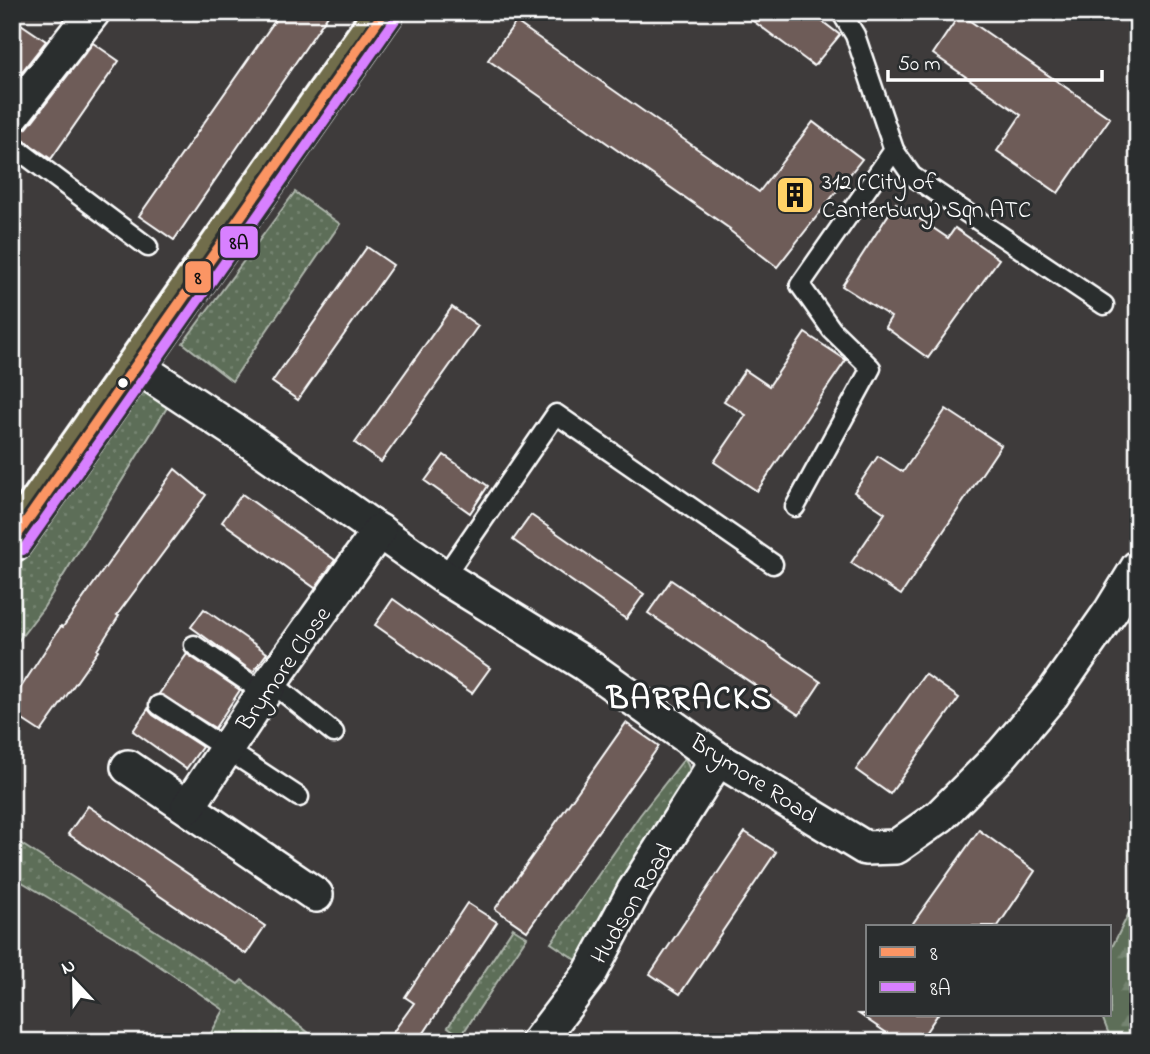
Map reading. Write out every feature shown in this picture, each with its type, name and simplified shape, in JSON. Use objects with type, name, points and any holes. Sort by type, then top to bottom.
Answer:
[{"type":"highway","points":[[12,542],[384,12]]},
{"type":"street","points":[[12,116],[93,12]]},
{"type":"street","name":"Brymore Road","points":[[135,365],[444,577],[585,664],[718,759],[865,848],[896,846],[940,816],[1003,753],[1052,695],[1111,611],[1138,567]]},
{"type":"street","name":"Brymore Close","points":[[188,807],[267,688],[379,531]]},
{"type":"street","name":"Hudson Road","points":[[538,1042],[589,975],[634,891],[718,759]]},
{"type":"street","points":[[128,767],[316,895]]},
{"type":"lane","points":[[841,12],[855,35],[894,150],[912,176],[1104,305]]},
{"type":"lane","points":[[12,145],[148,247]]},
{"type":"lane","points":[[795,507],[871,368],[832,330],[800,285],[894,150]]},
{"type":"lane","points":[[444,577],[556,414],[773,564]]},
{"type":"lane","points":[[194,645],[267,688],[334,733]]},
{"type":"lane","points":[[159,705],[299,797]]},
{"type":"green space","points":[[295,192],[340,224],[232,381],[183,343]]},
{"type":"green space","points":[[135,365],[176,393],[44,607],[12,649],[12,542]]},
{"type":"green space","points":[[685,758],[694,780],[581,963],[551,943],[640,815]]},
{"type":"green space","points":[[12,838],[238,984],[242,980],[314,1037],[313,1042],[206,1042],[224,1010],[136,950],[12,876]]},
{"type":"green space","points":[[1138,895],[1138,1042],[1112,1042],[1102,1016],[1112,1016],[1112,947]]},
{"type":"green space","points":[[513,928],[527,937],[461,1036],[448,1027]]},
{"type":"building","points":[[281,12],[330,12],[174,240],[139,216]]},
{"type":"building","points":[[741,12],[810,12],[840,35],[814,66]]},
{"type":"building","points":[[960,14],[1110,118],[1058,193],[997,151],[1021,115],[933,54]]},
{"type":"building","points":[[12,18],[46,41],[12,84]]},
{"type":"building","points":[[516,22],[759,192],[813,122],[862,159],[777,267],[730,229],[488,60]]},
{"type":"building","points":[[93,43],[119,61],[51,159],[15,134],[27,128]]},
{"type":"building","points":[[896,203],[948,238],[955,228],[999,259],[928,358],[885,327],[891,317],[842,286]]},
{"type":"building","points":[[367,247],[393,265],[298,400],[272,382]]},
{"type":"building","points":[[452,307],[478,326],[381,462],[355,443]]},
{"type":"building","points":[[805,333],[846,360],[757,491],[714,462],[746,415],[724,401],[745,370],[769,386]]},
{"type":"building","points":[[946,409],[1001,445],[901,595],[851,563],[885,513],[854,492],[878,456],[903,472]]},
{"type":"building","points":[[444,455],[488,486],[470,513],[425,481]]},
{"type":"building","points":[[175,469],[206,495],[117,615],[119,616],[98,651],[41,732],[12,713],[12,701],[61,626],[63,627]]},
{"type":"building","points":[[242,494],[335,560],[315,588],[222,522]]},
{"type":"building","points":[[531,515],[644,594],[626,619],[513,540]]},
{"type":"building","points":[[671,580],[821,682],[799,715],[648,613]]},
{"type":"building","points":[[393,599],[490,668],[472,693],[375,625]]},
{"type":"building","points":[[204,609],[267,653],[253,672],[191,627]]},
{"type":"building","points":[[187,654],[240,690],[215,728],[159,694]]},
{"type":"building","points":[[925,674],[959,698],[890,794],[856,770]]},
{"type":"building","points":[[148,709],[202,747],[186,769],[133,731]]},
{"type":"building","points":[[626,723],[659,746],[527,931],[495,909]]},
{"type":"building","points":[[88,806],[265,926],[246,954],[68,834]]},
{"type":"building","points":[[979,830],[1035,871],[999,925],[912,925]]},
{"type":"building","points":[[745,832],[776,852],[680,994],[650,974]]},
{"type":"building","points":[[467,903],[497,922],[418,1042],[386,1042],[414,1003],[405,997]]},
{"type":"building","points":[[859,1014],[937,1016],[919,1042],[900,1042]]},
{"type":"transit line","name":"8","points":[[12,542],[384,12]]},
{"type":"transit line","name":"8A","points":[[23,550],[395,20]]},
{"type":"place","name":"312 (City of Canterbury) Sqn ATC","points":[[795,195]]},
{"type":"district","name":"BARRACKS","points":[[690,697]]}]
